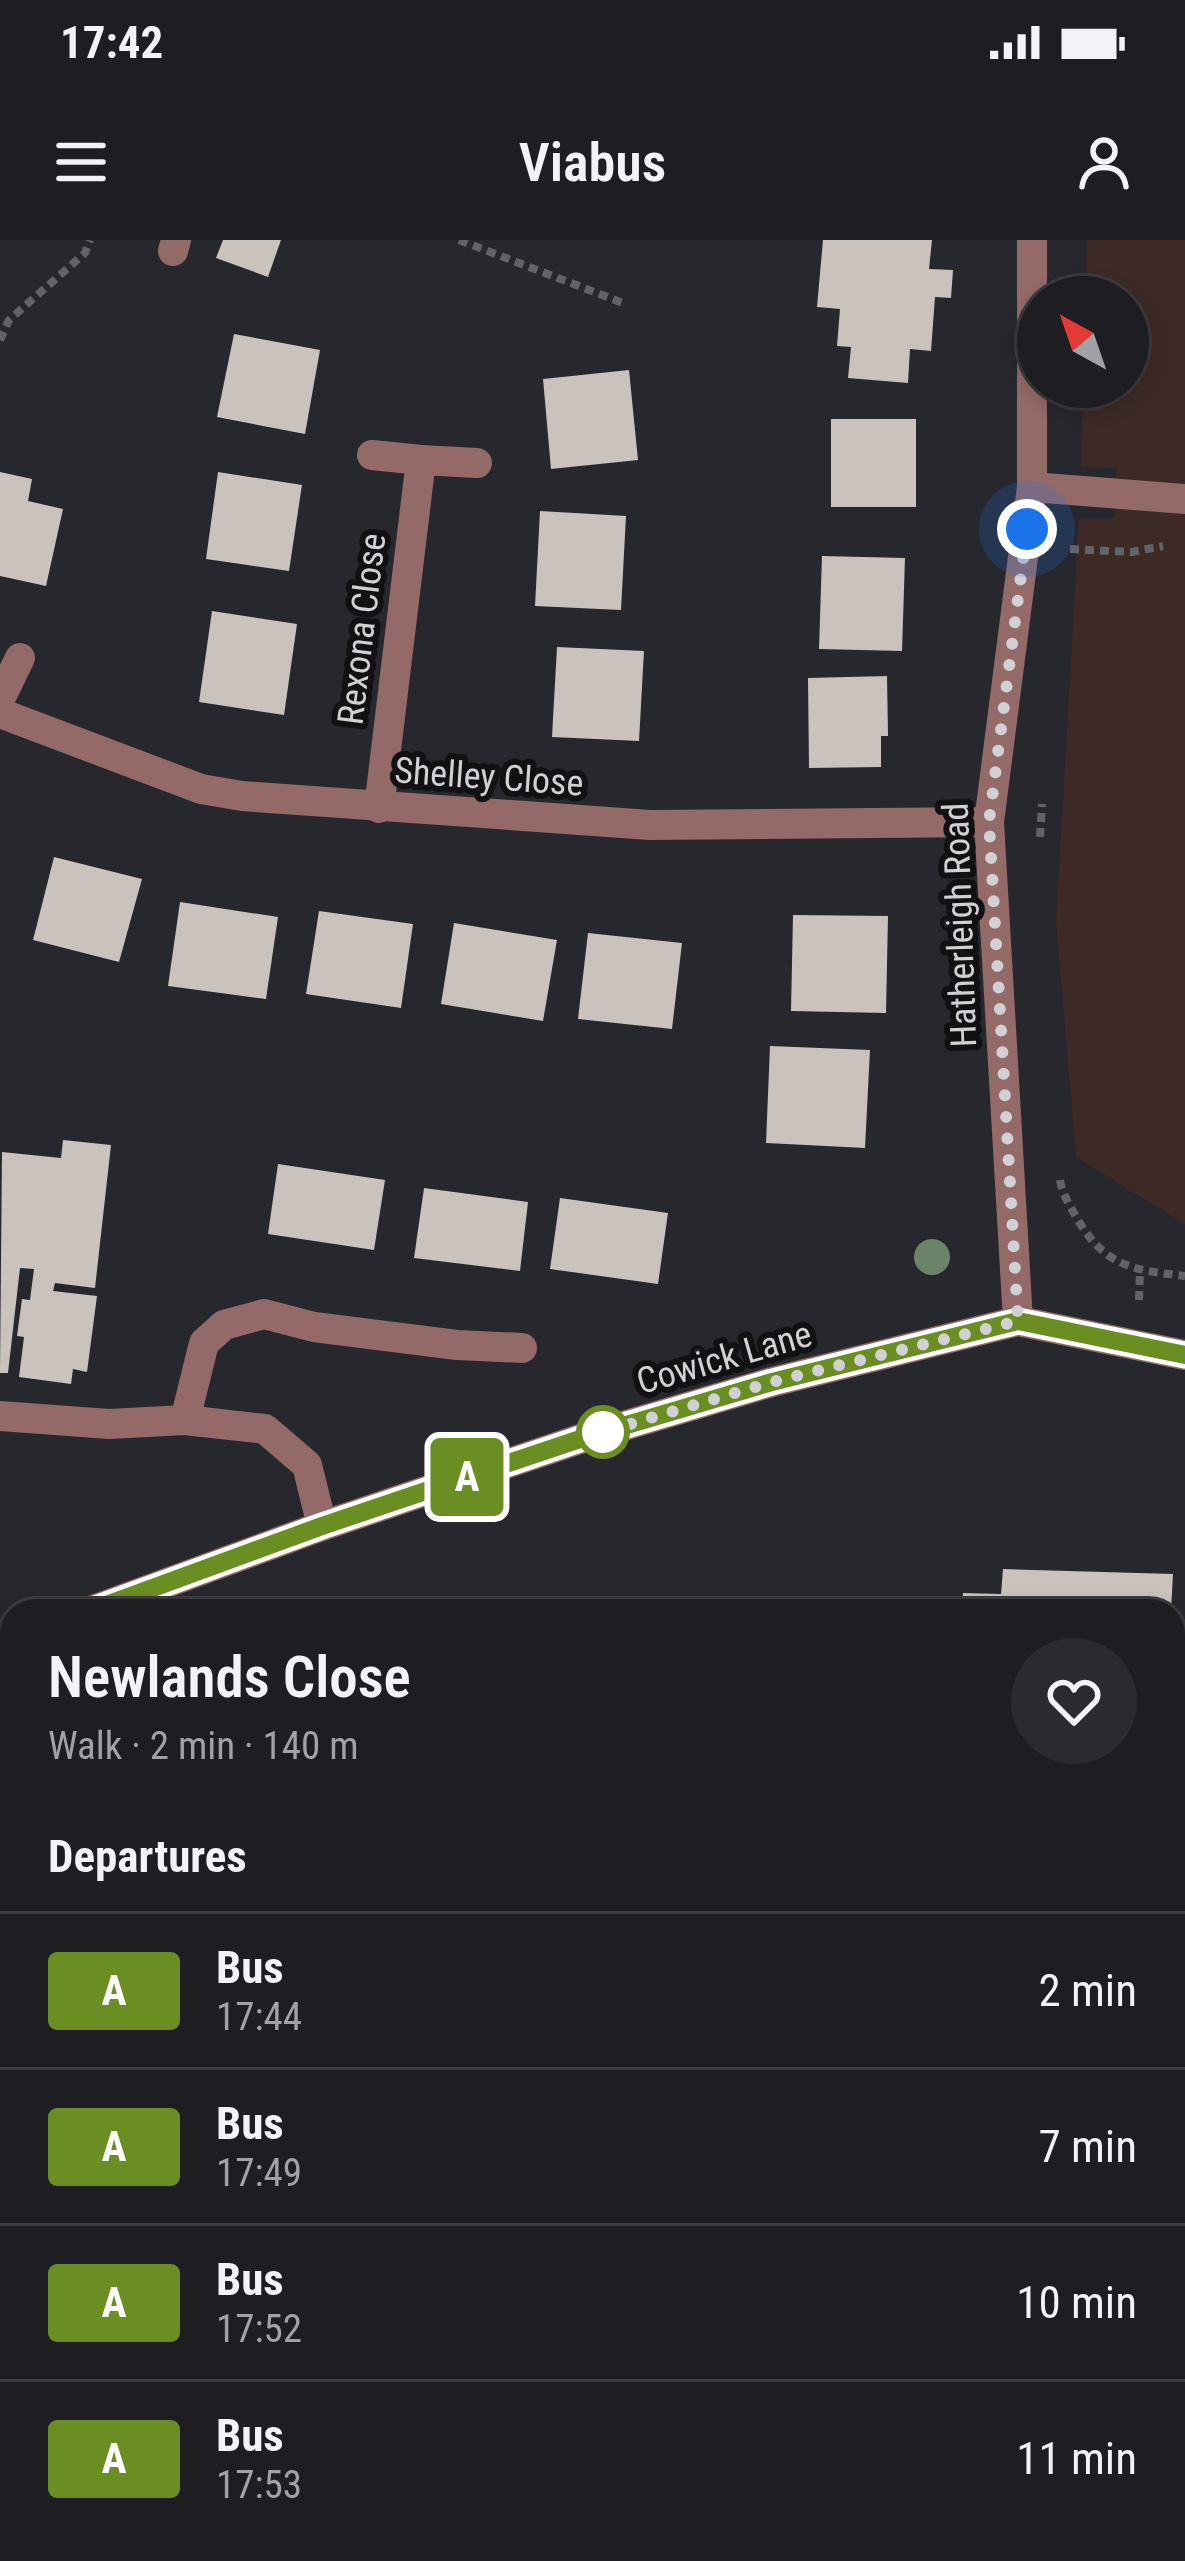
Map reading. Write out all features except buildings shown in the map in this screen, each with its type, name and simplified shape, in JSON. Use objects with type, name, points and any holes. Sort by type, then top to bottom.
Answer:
[{"type":"street","name":"Hatherleigh Road","points":[[1018,1321],[989,822],[1032,488],[1032,240]]},
{"type":"street","points":[[372,455],[477,463]]},
{"type":"street","name":"Rexona Close","points":[[379,808],[421,460]]},
{"type":"street","points":[[1032,488],[1185,499]]},
{"type":"street","points":[[0,699],[20,658]]},
{"type":"street","name":"Shelley Close","points":[[0,713],[202,789],[379,808],[650,825],[989,822]]},
{"type":"street","points":[[185,1420],[204,1343],[224,1325],[265,1314],[314,1327],[458,1346],[522,1348]]},
{"type":"street","name":"Cowick Lane","points":[[123,1599],[586,1437],[772,1382],[1018,1321],[1185,1355]]},
{"type":"street","points":[[0,1416],[110,1424],[185,1420],[266,1429],[307,1465],[322,1526]]},
{"type":"path","points":[[0,340],[9,320],[85,253],[90,240]]},
{"type":"path","points":[[459,240],[622,303]]},
{"type":"path","points":[[1078,549],[1132,552],[1175,543]]},
{"type":"path","points":[[1039,850],[1043,781]]},
{"type":"path","points":[[1058,1167],[1061,1189],[1099,1250],[1140,1271],[1185,1276]]},
{"type":"shaded area","points":[[1087,240],[1185,240],[1185,1224],[1076,1157],[1056,922],[1079,519],[1114,519],[1117,468],[1081,467],[1082,408],[1149,408],[1149,276],[1086,276]]},
{"type":"bus line","name":"A","points":[[123,1599],[586,1437],[772,1382],[1018,1321],[1185,1355]]},
{"type":"route","points":[[603,1432],[586,1437],[772,1382],[1018,1321],[989,822],[1027,529]]}]
